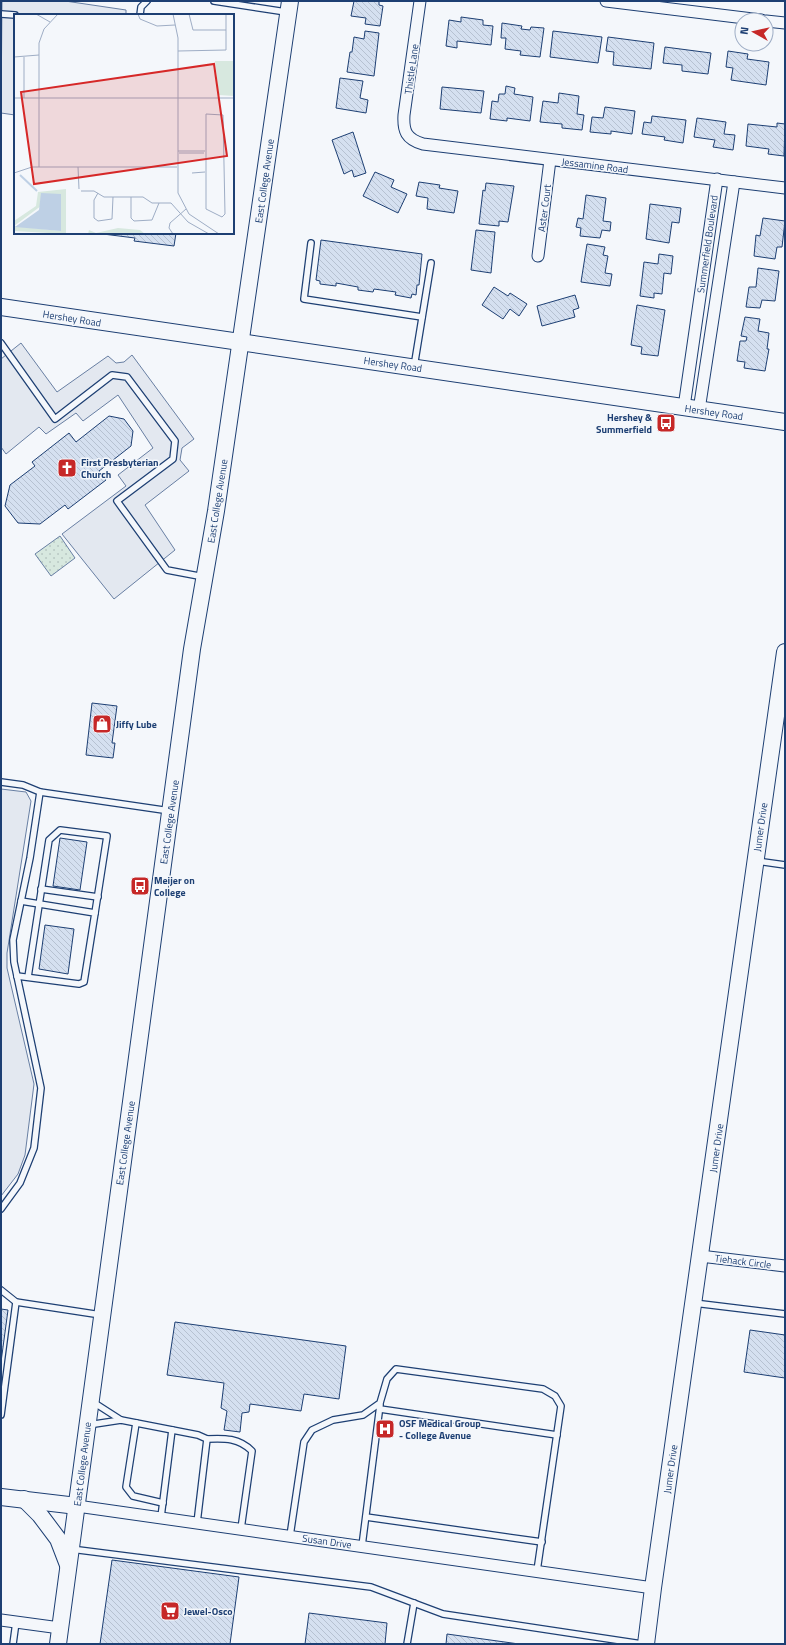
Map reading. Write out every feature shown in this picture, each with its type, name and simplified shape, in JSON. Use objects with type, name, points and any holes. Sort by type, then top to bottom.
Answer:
[{"type":"main road","name":"East College Avenue","points":[[58,1644],[77,1506],[86,1425],[192,649],[216,511],[289,7]]},
{"type":"main road","name":"Hershey Road","points":[[1,307],[785,422]]},
{"type":"main road","name":"Jumer Drive","points":[[646,1644],[785,652]]},
{"type":"main road","name":"Susan Drive","points":[[1,1497],[77,1506]]},
{"type":"main road","points":[[24,1499],[40,1515],[58,1539],[68,1567]]},
{"type":"street","name":"Thistle Lane","points":[[408,135],[404,126],[404,114],[420,1]]},
{"type":"street","points":[[606,1],[734,17]]},
{"type":"street","points":[[774,22],[785,23]]},
{"type":"street","name":"Jessamine Road","points":[[408,135],[414,141],[423,144],[785,188]]},
{"type":"street","name":"Aster Court","points":[[538,256],[550,160]]},
{"type":"street","name":"Summerfield Boulevard","points":[[692,408],[698,309],[717,179]]},
{"type":"street","name":"Summerfield Boulevard","points":[[692,408],[714,311],[734,182]]},
{"type":"street","points":[[698,309],[714,311]]},
{"type":"street","name":"Tiehack Circle","points":[[700,1256],[785,1266]]},
{"type":"street","name":"Susan Drive","points":[[77,1506],[653,1588]]},
{"type":"street","points":[[1,1620],[60,1628]]},
{"type":"lane","points":[[140,14],[141,6],[147,1]]},
{"type":"lane","points":[[214,1],[289,7]]},
{"type":"lane","points":[[1,14],[14,16]]},
{"type":"lane","points":[[311,243],[304,299],[422,317]]},
{"type":"lane","points":[[414,367],[431,263]]},
{"type":"lane","points":[[1,343],[55,419],[112,375],[127,377],[176,441],[173,459],[117,502],[167,570],[205,577]]},
{"type":"lane","points":[[1,782],[23,785],[40,792],[170,811]]},
{"type":"lane","points":[[1,1209],[20,1183],[34,1148],[41,1088],[14,962],[12,940],[30,858],[40,792]]},
{"type":"lane","points":[[17,976],[78,984],[84,982],[107,836],[60,830],[49,840],[28,977]]},
{"type":"lane","points":[[756,861],[785,865]]},
{"type":"lane","points":[[41,889],[98,897]]},
{"type":"lane","points":[[21,901],[95,913]]},
{"type":"lane","points":[[1,1290],[16,1302],[101,1315]]},
{"type":"lane","points":[[1,1415],[16,1302]]},
{"type":"lane","points":[[693,1302],[785,1314]]},
{"type":"lane","points":[[362,1546],[380,1402],[387,1379],[396,1369],[543,1389],[555,1396],[561,1406],[537,1571]]},
{"type":"lane","points":[[90,1399],[121,1420]]},
{"type":"lane","points":[[290,1536],[304,1442],[312,1430],[333,1420],[363,1415],[380,1402]]},
{"type":"lane","points":[[380,1409],[557,1435]]},
{"type":"lane","points":[[86,1425],[121,1420],[198,1435],[207,1439],[223,1438],[244,1443],[252,1451],[241,1529]]},
{"type":"lane","points":[[136,1423],[126,1487],[134,1496],[163,1503]]},
{"type":"lane","points":[[161,1517],[172,1430]]},
{"type":"lane","points":[[197,1523],[207,1439]]},
{"type":"lane","points":[[366,1517],[542,1542]]},
{"type":"lane","points":[[71,1549],[371,1588],[443,1614],[642,1644]]},
{"type":"lane","points":[[407,1644],[414,1603]]},
{"type":"lane","points":[[13,1644],[16,1622]]},
{"type":"lane","points":[[596,1644],[597,1637]]},
{"type":"shaded area","points":[[2,1],[65,1],[126,10],[126,14],[14,14],[14,115],[1,113]]},
{"type":"shaded area","points":[[21,343],[57,392],[108,356],[116,363],[124,362],[132,355],[194,439],[182,448],[180,460],[189,471],[145,505],[175,550],[114,599],[62,534],[126,486],[118,475],[153,448],[118,395],[83,421],[76,413],[46,434],[39,427],[6,454],[1,447],[1,359]]},
{"type":"shaded area","points":[[60,536],[75,558],[51,576],[35,554]]},
{"type":"shaded area","points":[[1,789],[26,792],[31,801],[7,953],[7,968],[34,1084],[25,1155],[18,1174],[1,1196]]},
{"type":"building","points":[[354,1],[379,1],[379,5],[383,6],[380,26],[365,24],[366,18],[351,16]]},
{"type":"building","points":[[461,17],[483,20],[483,25],[493,26],[491,45],[457,41],[457,48],[446,46],[449,20],[461,22]]},
{"type":"building","points":[[502,23],[522,26],[521,29],[530,30],[531,27],[544,28],[540,57],[520,55],[521,51],[505,49],[506,38],[501,38]]},
{"type":"building","points":[[365,31],[379,33],[374,76],[347,72],[354,37],[364,39]]},
{"type":"building","points":[[553,31],[602,37],[598,63],[550,57]]},
{"type":"building","points":[[608,37],[654,43],[651,69],[613,65],[614,52],[606,51]]},
{"type":"building","points":[[665,47],[711,53],[708,74],[682,71],[682,65],[663,63]]},
{"type":"building","points":[[728,51],[748,54],[747,59],[769,62],[766,85],[731,80],[733,68],[726,67]]},
{"type":"building","points":[[340,78],[363,81],[360,98],[368,100],[366,113],[336,108]]},
{"type":"building","points":[[506,86],[515,88],[514,94],[533,97],[530,121],[507,118],[507,121],[490,119],[492,101],[498,102],[499,94],[505,94]]},
{"type":"building","points":[[442,87],[484,91],[481,113],[440,109]]},
{"type":"building","points":[[559,93],[579,96],[577,114],[584,115],[582,130],[562,128],[562,124],[540,122],[543,101],[558,103]]},
{"type":"building","points":[[605,107],[635,111],[632,134],[611,131],[611,134],[590,132],[592,117],[603,118]]},
{"type":"building","points":[[652,116],[686,120],[683,143],[664,140],[665,137],[642,134],[644,122],[651,123]]},
{"type":"building","points":[[697,118],[726,122],[724,134],[735,135],[733,150],[713,147],[715,140],[694,137]]},
{"type":"building","points":[[777,123],[785,124],[784,156],[768,154],[769,149],[746,146],[748,124],[777,127]]},
{"type":"building","points":[[353,132],[366,173],[354,177],[352,170],[344,174],[332,140]]},
{"type":"building","points":[[375,172],[394,180],[391,187],[407,194],[398,213],[363,196]]},
{"type":"building","points":[[419,182],[440,185],[439,188],[458,191],[454,213],[427,209],[428,198],[416,196]]},
{"type":"building","points":[[486,183],[514,186],[508,222],[499,221],[499,226],[479,224],[483,190],[485,191]]},
{"type":"building","points":[[586,195],[606,198],[603,221],[611,222],[610,231],[602,230],[600,238],[580,236],[581,228],[576,227],[578,218],[583,219]]},
{"type":"building","points":[[650,204],[681,208],[679,223],[672,222],[669,243],[646,239]]},
{"type":"building","points":[[763,218],[785,221],[782,247],[777,247],[775,259],[754,256],[756,235],[760,236]]},
{"type":"building","points":[[476,230],[495,232],[491,273],[471,270]]},
{"type":"building","points":[[103,234],[176,234],[174,246],[134,241],[135,238]]},
{"type":"building","points":[[321,240],[422,254],[419,285],[417,285],[416,295],[412,294],[411,298],[395,295],[396,292],[374,289],[373,292],[358,290],[358,287],[336,283],[336,286],[320,284],[320,281],[316,280]]},
{"type":"building","points":[[587,244],[605,247],[603,255],[608,256],[605,273],[612,274],[610,286],[581,282]]},
{"type":"building","points":[[659,254],[673,256],[671,274],[664,273],[662,294],[654,293],[654,298],[640,296],[644,262],[658,264]]},
{"type":"building","points":[[758,268],[779,271],[775,301],[762,300],[760,308],[746,307],[749,287],[756,287]]},
{"type":"building","points":[[494,287],[508,296],[510,293],[527,304],[519,316],[510,309],[503,319],[482,305]]},
{"type":"building","points":[[575,295],[579,308],[573,310],[575,317],[542,326],[537,306]]},
{"type":"building","points":[[637,305],[665,310],[658,356],[641,354],[642,347],[631,345]]},
{"type":"building","points":[[745,317],[760,319],[758,331],[769,333],[767,349],[769,349],[765,371],[744,368],[745,362],[737,361],[740,341],[746,341],[747,337],[741,336]]},
{"type":"building","name":"First Presbyterian Church","points":[[109,416],[124,419],[133,431],[131,446],[99,471],[106,480],[68,509],[65,505],[40,524],[18,523],[5,506],[10,485],[35,466],[32,462],[69,433],[76,442]]},
{"type":"building","name":"Jiffy Lube","points":[[92,703],[117,706],[112,743],[115,743],[113,758],[86,755]]},
{"type":"building","points":[[60,838],[87,842],[80,890],[53,886]]},
{"type":"building","points":[[45,925],[74,929],[68,974],[39,969]]},
{"type":"building","points":[[1,1309],[8,1310],[1,1362]]},
{"type":"building","points":[[175,1322],[346,1346],[339,1399],[304,1394],[301,1411],[250,1404],[249,1412],[242,1413],[240,1432],[224,1430],[227,1411],[221,1408],[224,1383],[167,1375]]},
{"type":"building","points":[[750,1330],[785,1335],[785,1378],[744,1372]]},
{"type":"building","name":"Jewel-Osco","points":[[112,1560],[239,1577],[230,1644],[100,1644]]},
{"type":"building","points":[[309,1613],[387,1623],[385,1644],[305,1644]]},
{"type":"building","points":[[447,1634],[519,1644],[446,1644]]},
{"type":"place","name":"Hershey & Summerfield","points":[[666,423]]},
{"type":"place","name":"First Presbyterian Church","points":[[67,468]]},
{"type":"place","name":"Jiffy Lube","points":[[102,724]]},
{"type":"place","name":"Meijer on College","points":[[140,886]]},
{"type":"place","name":"OSF Medical Group - College Avenue","points":[[385,1429]]},
{"type":"place","name":"Jewel-Osco","points":[[170,1611]]}]
